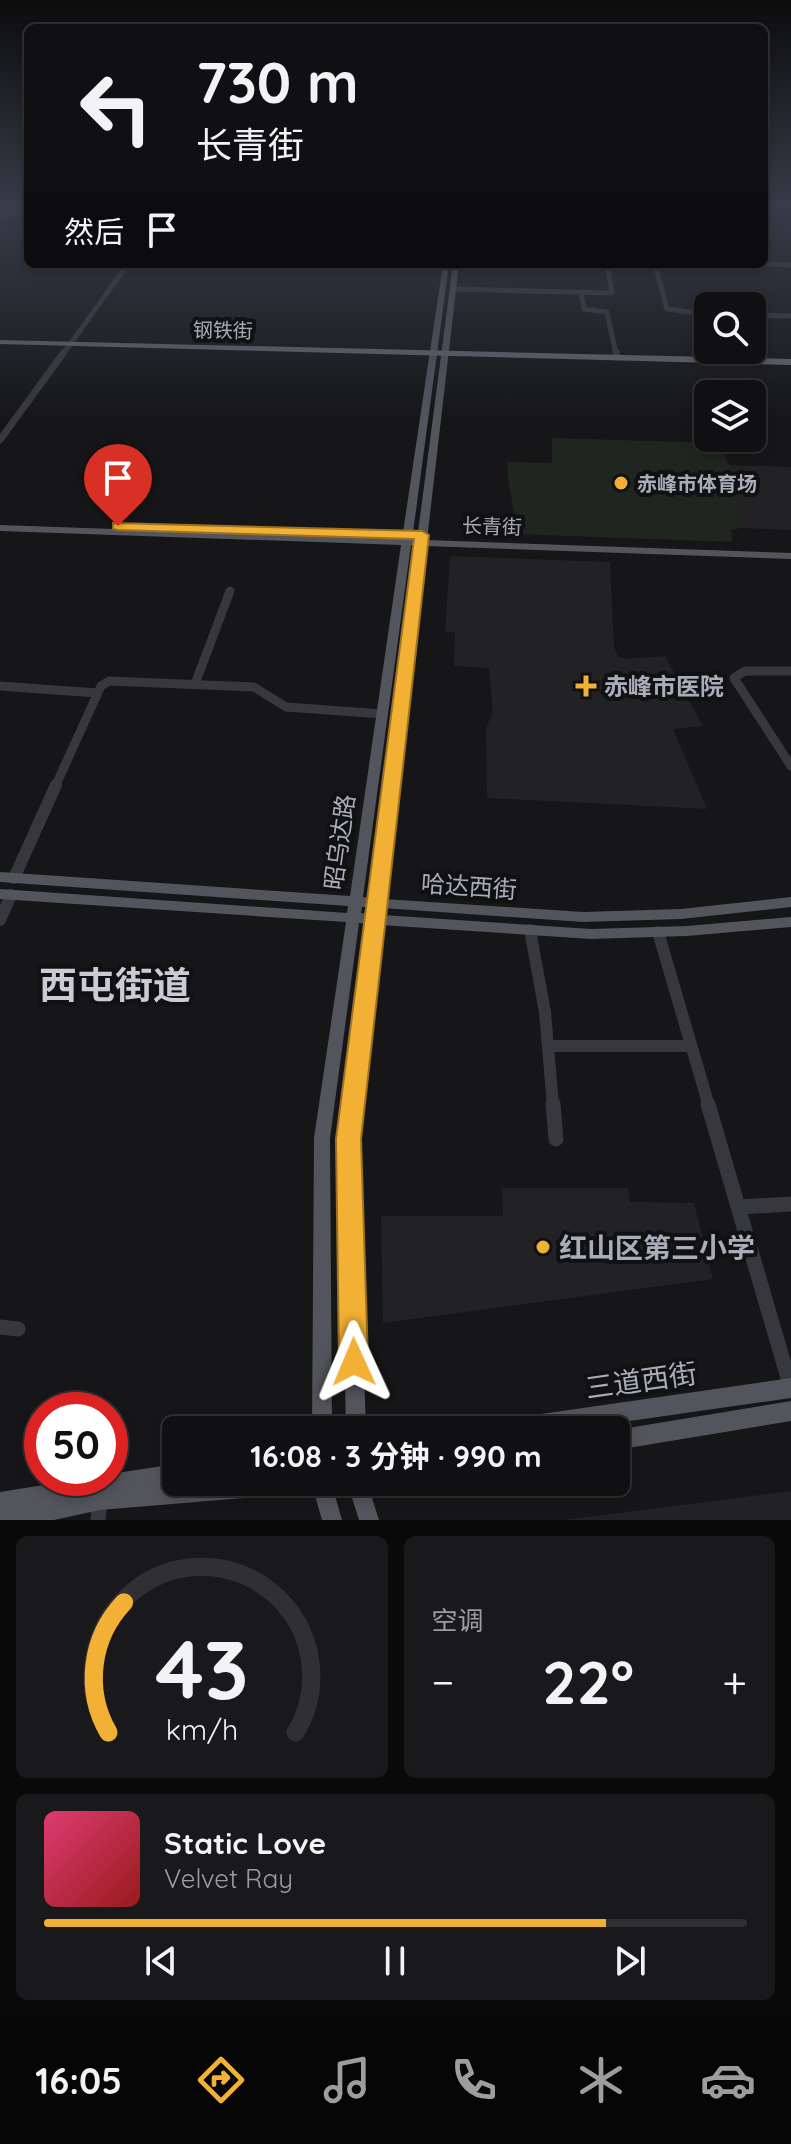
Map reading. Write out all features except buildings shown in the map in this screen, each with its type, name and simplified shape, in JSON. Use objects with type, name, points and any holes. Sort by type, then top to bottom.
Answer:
[{"type":"highway","name":"钢铁街","points":[[0,342],[791,364]]},
{"type":"highway","name":"钢铁街","points":[[440,353],[791,364]]},
{"type":"main road","name":"昭乌达路","points":[[356,1416],[348,1139],[421,538],[445,279]]},
{"type":"main road","name":"昭乌达路","points":[[322,1416],[322,1138],[383,714],[405,537],[454,279]]},
{"type":"main road","name":"长青街","points":[[0,525],[791,553]]},
{"type":"main road","name":"哈达西街","points":[[7,878],[583,917],[681,914],[791,902]]},
{"type":"main road","name":"哈达西街","points":[[6,894],[591,934],[791,922]]},
{"type":"main road","name":"三道西街","points":[[596,1416],[791,1388]]},
{"type":"main road","points":[[630,1438],[791,1411]]},
{"type":"main road","points":[[0,1502],[162,1476]]},
{"type":"main road","points":[[4,1520],[209,1496]]},
{"type":"main road","points":[[324,1496],[332,1520]]},
{"type":"main road","points":[[361,1496],[369,1520]]},
{"type":"street","points":[[0,440],[117,279]]},
{"type":"street","points":[[581,292],[584,309],[604,311],[611,307],[608,279]]},
{"type":"street","points":[[659,279],[667,309],[694,312]]},
{"type":"street","points":[[453,289],[609,292]]},
{"type":"street","points":[[604,311],[617,357]]},
{"type":"street","points":[[766,315],[791,316]]},
{"type":"street","points":[[0,420],[14,421]]},
{"type":"street","points":[[195,684],[230,591]]},
{"type":"street","points":[[791,671],[745,671],[734,678],[791,766]]},
{"type":"street","points":[[7,878],[97,693],[109,681],[254,687],[286,707],[383,714]]},
{"type":"street","points":[[0,686],[97,693]]},
{"type":"street","points":[[0,920],[6,894]]},
{"type":"street","points":[[530,930],[548,1046],[556,1139]]},
{"type":"street","points":[[658,932],[791,1388]]},
{"type":"street","points":[[548,1046],[691,1046]]},
{"type":"street","points":[[739,1207],[791,1204]]},
{"type":"street","points":[[0,1327],[18,1329]]},
{"type":"shaded area","name":"赤峰市体育场","points":[[552,438],[694,442],[694,452],[723,452],[734,474],[741,528],[731,530],[732,542],[515,534],[507,462],[552,463]]},
{"type":"shaded area","points":[[730,465],[791,467],[791,530],[741,528]]},
{"type":"shaded area","name":"赤峰市医院","points":[[450,556],[610,562],[614,647],[618,656],[625,659],[665,656],[703,726],[673,729],[707,809],[487,798],[486,727],[493,713],[489,668],[454,666],[455,632],[445,632]]},
{"type":"shaded area","name":"红山区第三小学","points":[[502,1188],[628,1188],[630,1202],[694,1203],[713,1279],[383,1323],[381,1216],[503,1216]]},
{"type":"shaded area","points":[[791,1491],[791,1520],[564,1520]]},
{"type":"place","name":"赤峰市体育场","points":[[621,483]]},
{"type":"place","name":"赤峰市医院","points":[[586,686]]},
{"type":"place","name":"红山区第三小学","points":[[543,1247]]},
{"type":"district","name":"西屯街道","points":[[115,985]]},
{"type":"route","points":[[118,526],[422,535],[348,1139],[354,1362]]}]
